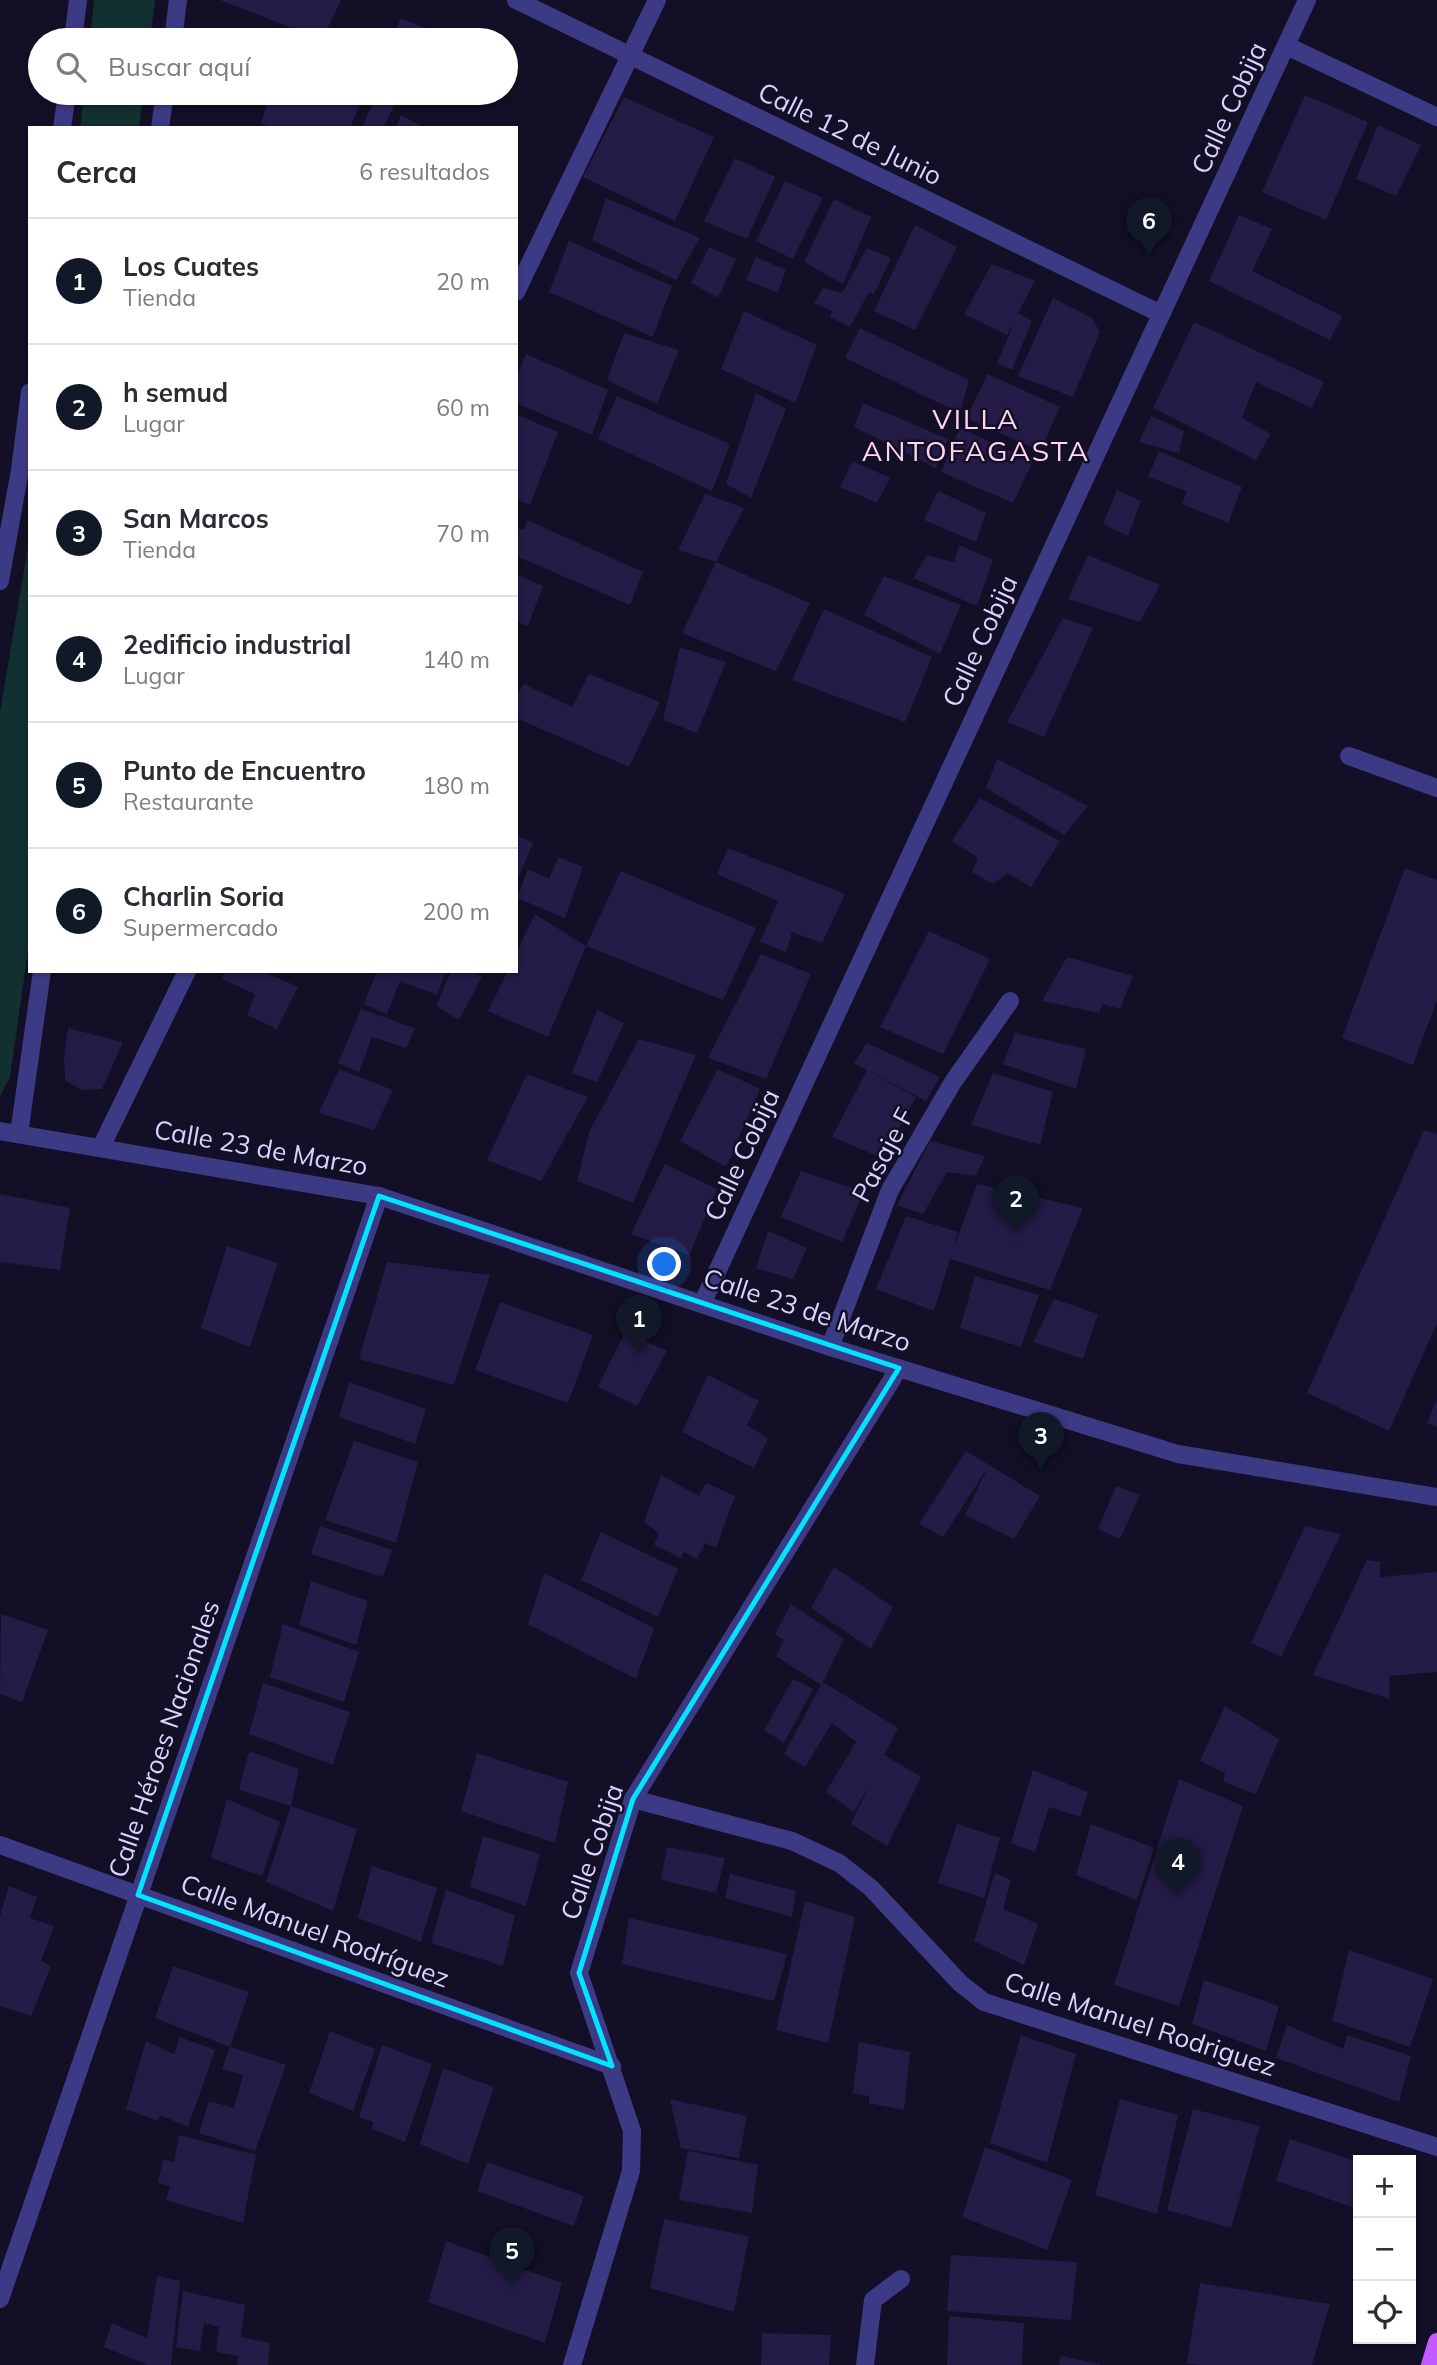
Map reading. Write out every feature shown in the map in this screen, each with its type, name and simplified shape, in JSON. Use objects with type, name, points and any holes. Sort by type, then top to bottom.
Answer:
[{"type":"main road","points":[[1430,2365],[1437,2343]]},
{"type":"street","points":[[74,28],[78,0]]},
{"type":"street","points":[[174,28],[178,0]]},
{"type":"street","name":"Calle 12 de Junio","points":[[516,0],[1161,314]]},
{"type":"street","points":[[518,288],[657,0]]},
{"type":"street","name":"Calle Cobija","points":[[702,1304],[1307,0]]},
{"type":"street","points":[[1287,46],[1437,117]]},
{"type":"street","points":[[62,126],[65,105]]},
{"type":"street","points":[[160,126],[163,105]]},
{"type":"street","points":[[0,581],[28,408]]},
{"type":"street","points":[[1349,756],[1437,788]]},
{"type":"street","points":[[19,1134],[42,973]]},
{"type":"street","points":[[101,1147],[186,973]]},
{"type":"street","name":"Pasaje F","points":[[830,1347],[890,1190],[953,1082],[1010,1001]]},
{"type":"street","name":"Calle 23 de Marzo","points":[[0,1130],[379,1196],[830,1347],[1178,1454],[1437,1497]]},
{"type":"street","name":"Calle Héroes Nacionales","points":[[0,2299],[379,1196]]},
{"type":"street","name":"Calle Cobija","points":[[572,2365],[632,2171],[632,2131],[579,1973],[633,1799],[899,1368]]},
{"type":"street","name":"Calle Manuel Rodriguez","points":[[633,1799],[792,1841],[839,1863],[871,1888],[960,1983],[984,2002],[1437,2147]]},
{"type":"street","name":"Calle Manuel Rodríguez","points":[[0,1844],[612,2066]]},
{"type":"street","points":[[865,2365],[873,2300],[901,2279]]},
{"type":"highlighted area","points":[[379,1196],[899,1368],[633,1799],[579,1973],[612,2066],[138,1895]]},
{"type":"green space","points":[[94,0],[155,0],[152,28],[91,28]]},
{"type":"green space","points":[[83,105],[142,105],[139,126],[80,126]]},
{"type":"green space","points":[[28,547],[28,950],[10,1077],[0,1096],[0,712]]},
{"type":"building","points":[[220,0],[341,0],[328,28],[291,28]]},
{"type":"building","points":[[401,18],[424,28],[396,28]]},
{"type":"building","points":[[1305,95],[1368,122],[1326,220],[1262,192]]},
{"type":"building","points":[[624,97],[714,137],[675,221],[583,177]]},
{"type":"building","points":[[267,105],[359,105],[351,126],[268,126],[261,123]]},
{"type":"building","points":[[372,105],[394,105],[384,126],[363,126]]},
{"type":"building","points":[[401,115],[420,126],[397,126]]},
{"type":"building","points":[[1378,125],[1421,145],[1396,196],[1356,179]]},
{"type":"building","points":[[735,158],[775,177],[747,239],[704,221]]},
{"type":"building","points":[[785,181],[823,198],[793,259],[756,241]]},
{"type":"building","points":[[606,198],[700,238],[676,280],[592,240]]},
{"type":"building","points":[[834,199],[871,217],[843,284],[804,262]]},
{"type":"building","points":[[1239,215],[1272,229],[1252,271],[1342,316],[1330,340],[1209,281]]},
{"type":"building","points":[[915,225],[957,247],[915,330],[874,311]]},
{"type":"building","points":[[569,241],[672,286],[653,337],[549,292]]},
{"type":"building","points":[[709,247],[736,259],[718,298],[691,283]]},
{"type":"building","points":[[867,248],[891,258],[874,294],[869,292],[850,327],[830,317],[832,311],[814,303],[823,288],[842,293]]},
{"type":"building","points":[[756,257],[786,270],[778,293],[746,280]]},
{"type":"building","points":[[992,264],[1035,281],[1018,313],[1032,321],[1012,370],[997,363],[1014,323],[1007,335],[964,314]]},
{"type":"building","points":[[1053,298],[1092,318],[1100,332],[1073,397],[1018,376]]},
{"type":"building","points":[[744,311],[817,345],[795,403],[721,369]]},
{"type":"building","points":[[1194,322],[1324,382],[1312,408],[1256,382],[1242,418],[1271,434],[1256,460],[1153,408]]},
{"type":"building","points":[[860,328],[969,380],[960,413],[845,358]]},
{"type":"building","points":[[624,333],[679,350],[657,404],[607,380]]},
{"type":"building","points":[[526,354],[608,390],[592,435],[518,404],[518,372]]},
{"type":"building","points":[[988,374],[1060,407],[1040,451],[966,418]]},
{"type":"building","points":[[756,393],[786,409],[751,498],[726,484]]},
{"type":"building","points":[[617,396],[730,444],[712,491],[598,439]]},
{"type":"building","points":[[863,403],[948,439],[936,468],[854,427]]},
{"type":"building","points":[[518,415],[558,432],[530,505],[518,500]]},
{"type":"building","points":[[1151,416],[1184,431],[1179,453],[1139,442]]},
{"type":"building","points":[[960,428],[1033,461],[1013,503],[941,472]]},
{"type":"building","points":[[1159,451],[1242,487],[1228,523],[1182,504],[1187,491],[1148,477]]},
{"type":"building","points":[[853,461],[890,478],[877,503],[840,487]]},
{"type":"building","points":[[1117,490],[1141,501],[1128,536],[1103,524]]},
{"type":"building","points":[[938,491],[986,513],[976,542],[924,520]]},
{"type":"building","points":[[705,494],[744,508],[716,562],[678,550]]},
{"type":"building","points":[[527,520],[643,572],[630,605],[518,557],[518,528],[524,530]]},
{"type":"building","points":[[959,545],[993,560],[977,606],[913,578],[927,555],[954,562]]},
{"type":"building","points":[[1088,555],[1160,585],[1140,622],[1068,599]]},
{"type":"building","points":[[716,562],[810,603],[776,671],[682,633]]},
{"type":"building","points":[[518,575],[543,586],[528,626],[518,622]]},
{"type":"building","points":[[884,576],[961,605],[940,654],[864,615]]},
{"type":"building","points":[[824,609],[932,657],[905,722],[792,680]]},
{"type":"building","points":[[1063,618],[1093,628],[1044,737],[1007,722]]},
{"type":"building","points":[[680,647],[726,662],[697,733],[663,720]]},
{"type":"building","points":[[589,674],[660,702],[629,767],[518,719],[518,693],[524,684],[572,707]]},
{"type":"building","points":[[997,759],[1088,806],[1064,835],[986,788]]},
{"type":"building","points":[[980,798],[1060,841],[1031,887],[1007,873],[993,884],[972,872],[978,858],[952,841]]},
{"type":"building","points":[[518,836],[533,843],[518,878]]},
{"type":"building","points":[[728,848],[845,894],[822,943],[792,932],[786,952],[760,942],[778,901],[717,874]]},
{"type":"building","points":[[558,857],[583,867],[565,918],[518,898],[528,869],[549,879]]},
{"type":"building","points":[[1405,868],[1437,880],[1437,1000],[1413,1065],[1342,1038]]},
{"type":"building","points":[[621,871],[756,928],[723,1000],[586,946]]},
{"type":"building","points":[[535,914],[586,946],[548,1037],[488,1011],[507,973],[518,973],[518,949]]},
{"type":"building","points":[[929,931],[990,959],[943,1054],[880,1027]]},
{"type":"building","points":[[761,954],[811,974],[766,1079],[708,1058]]},
{"type":"building","points":[[1067,957],[1133,976],[1120,1009],[1103,1004],[1099,1013],[1042,1001]]},
{"type":"building","points":[[224,973],[266,973],[298,987],[277,1029],[247,1015],[255,994],[222,979]]},
{"type":"building","points":[[376,973],[445,973],[437,995],[400,981],[387,1014],[364,1004]]},
{"type":"building","points":[[450,973],[473,973],[482,977],[459,1020],[436,1006]]},
{"type":"building","points":[[361,1009],[415,1028],[406,1048],[372,1037],[359,1072],[338,1063]]},
{"type":"building","points":[[597,1010],[624,1023],[597,1082],[572,1073]]},
{"type":"building","points":[[68,1028],[123,1042],[102,1089],[81,1090],[65,1080],[64,1058]]},
{"type":"building","points":[[1015,1033],[1086,1049],[1076,1089],[1003,1064]]},
{"type":"building","points":[[639,1039],[696,1055],[633,1203],[577,1181],[589,1132]]},
{"type":"building","points":[[867,1043],[940,1077],[926,1101],[854,1063]]},
{"type":"building","points":[[339,1069],[393,1090],[374,1130],[319,1113]]},
{"type":"building","points":[[718,1069],[760,1089],[726,1167],[680,1141]]},
{"type":"building","points":[[867,1070],[916,1097],[882,1158],[832,1137]]},
{"type":"building","points":[[993,1073],[1053,1092],[1040,1145],[971,1125]]},
{"type":"building","points":[[527,1074],[588,1097],[541,1181],[487,1160]]},
{"type":"building","points":[[1424,1130],[1437,1134],[1437,1323],[1389,1431],[1307,1393]]},
{"type":"building","points":[[930,1141],[985,1156],[976,1176],[947,1172],[923,1214],[897,1205]]},
{"type":"building","points":[[665,1164],[717,1189],[689,1255],[631,1234]]},
{"type":"building","points":[[801,1171],[864,1192],[842,1242],[781,1217]]},
{"type":"building","points":[[977,1184],[1083,1208],[1050,1290],[950,1259],[934,1311],[876,1289],[906,1216],[958,1232],[953,1250]]},
{"type":"building","points":[[0,1194],[70,1208],[60,1270],[0,1262]]},
{"type":"building","points":[[768,1231],[807,1248],[793,1279],[756,1268]]},
{"type":"building","points":[[227,1246],[278,1263],[250,1347],[201,1328]]},
{"type":"building","points":[[387,1262],[490,1275],[454,1385],[359,1359]]},
{"type":"building","points":[[975,1276],[1039,1295],[1021,1347],[960,1328]]},
{"type":"building","points":[[1054,1299],[1098,1314],[1083,1359],[1033,1342]]},
{"type":"building","points":[[500,1302],[593,1335],[568,1403],[475,1370]]},
{"type":"building","points":[[625,1332],[667,1351],[637,1406],[598,1387]]},
{"type":"building","points":[[708,1375],[759,1401],[747,1425],[768,1439],[754,1468],[682,1432]]},
{"type":"building","points":[[349,1382],[426,1409],[415,1444],[339,1417]]},
{"type":"building","points":[[1437,1399],[1437,1427],[1427,1423]]},
{"type":"building","points":[[354,1441],[418,1462],[396,1543],[325,1520]]},
{"type":"building","points":[[966,1451],[1040,1496],[1014,1539],[965,1515],[988,1467],[943,1537],[919,1524]]},
{"type":"building","points":[[661,1475],[699,1496],[706,1483],[735,1496],[716,1548],[705,1543],[697,1559],[684,1552],[681,1558],[654,1545],[659,1533],[644,1522]]},
{"type":"building","points":[[1116,1486],[1140,1495],[1120,1539],[1098,1529]]},
{"type":"building","points":[[320,1526],[392,1550],[383,1577],[311,1554]]},
{"type":"building","points":[[1305,1526],[1341,1534],[1281,1657],[1251,1643]]},
{"type":"building","points":[[601,1532],[678,1569],[658,1617],[581,1580]]},
{"type":"building","points":[[1367,1560],[1380,1562],[1380,1577],[1437,1572],[1437,1672],[1389,1676],[1390,1699],[1313,1675]]},
{"type":"building","points":[[834,1567],[893,1607],[871,1649],[811,1608]]},
{"type":"building","points":[[544,1573],[654,1628],[636,1679],[528,1624]]},
{"type":"building","points":[[311,1581],[368,1601],[356,1645],[299,1625]]},
{"type":"building","points":[[791,1604],[844,1639],[823,1682],[898,1728],[884,1755],[921,1777],[887,1846],[851,1824],[870,1783],[854,1812],[826,1792],[856,1742],[832,1723],[805,1767],[784,1754],[821,1685],[776,1656],[784,1640],[775,1634]]},
{"type":"building","points":[[1,1614],[48,1630],[22,1702],[0,1694]]},
{"type":"building","points":[[283,1624],[359,1652],[344,1702],[270,1677]]},
{"type":"building","points":[[793,1679],[813,1689],[784,1743],[764,1730]]},
{"type":"building","points":[[263,1683],[350,1712],[333,1765],[249,1734]]},
{"type":"building","points":[[1225,1706],[1279,1739],[1256,1794],[1223,1782],[1225,1773],[1200,1761]]},
{"type":"building","points":[[249,1751],[299,1769],[291,1806],[239,1790]]},
{"type":"building","points":[[477,1753],[568,1782],[555,1843],[461,1811]]},
{"type":"building","points":[[1033,1770],[1088,1792],[1080,1817],[1049,1807],[1035,1852],[1011,1843]]},
{"type":"building","points":[[1179,1779],[1243,1806],[1179,2006],[1114,1985]]},
{"type":"building","points":[[227,1799],[280,1822],[262,1876],[211,1858]]},
{"type":"building","points":[[291,1806],[357,1829],[333,1911],[266,1882]]},
{"type":"building","points":[[957,1824],[1000,1838],[984,1898],[938,1883]]},
{"type":"building","points":[[1091,1824],[1154,1848],[1137,1900],[1076,1875]]},
{"type":"building","points":[[483,1836],[540,1854],[526,1906],[470,1887]]},
{"type":"building","points":[[667,1847],[725,1858],[716,1893],[661,1880]]},
{"type":"building","points":[[372,1866],[437,1888],[421,1942],[358,1918]]},
{"type":"building","points":[[995,1873],[1011,1880],[1003,1909],[1038,1924],[1024,1965],[974,1941]]},
{"type":"building","points":[[730,1874],[796,1891],[792,1917],[725,1898]]},
{"type":"building","points":[[9,1886],[37,1897],[30,1918],[54,1926],[41,1961],[51,1966],[31,2016],[0,2006],[0,1916]]},
{"type":"building","points":[[446,1890],[515,1915],[503,1966],[431,1943]]},
{"type":"building","points":[[805,1901],[855,1917],[828,2043],[776,2030]]},
{"type":"building","points":[[629,1918],[787,1954],[774,2001],[622,1964]]},
{"type":"building","points":[[1349,1950],[1433,1979],[1410,2047],[1332,2021]]},
{"type":"building","points":[[173,1966],[249,1992],[230,2047],[155,2018]]},
{"type":"building","points":[[1204,1980],[1279,2006],[1266,2051],[1192,2024]]},
{"type":"building","points":[[1287,2025],[1343,2049],[1347,2035],[1411,2056],[1399,2102],[1276,2058]]},
{"type":"building","points":[[330,2031],[375,2049],[353,2111],[309,2093]]},
{"type":"building","points":[[1021,2035],[1076,2054],[1047,2163],[990,2143]]},
{"type":"building","points":[[180,2037],[215,2050],[188,2127],[160,2115],[158,2121],[126,2109],[146,2041],[174,2054]]},
{"type":"building","points":[[859,2042],[910,2052],[904,2110],[869,2103],[869,2096],[853,2093]]},
{"type":"building","points":[[382,2045],[432,2064],[405,2142],[372,2129],[373,2122],[359,2117]]},
{"type":"building","points":[[230,2047],[286,2065],[255,2151],[199,2133],[209,2101],[234,2108],[243,2075],[222,2069]]},
{"type":"building","points":[[443,2068],[494,2087],[468,2164],[420,2144]]},
{"type":"building","points":[[670,2099],[747,2116],[739,2158],[681,2148]]},
{"type":"building","points":[[1120,2099],[1178,2115],[1157,2214],[1095,2195]]},
{"type":"building","points":[[1193,2109],[1260,2126],[1231,2228],[1167,2210]]},
{"type":"building","points":[[179,2135],[256,2155],[243,2223],[166,2200],[170,2187],[158,2182],[163,2160],[174,2162]]},
{"type":"building","points":[[1290,2139],[1353,2160],[1353,2207],[1276,2181]]},
{"type":"building","points":[[985,2147],[1072,2180],[1047,2250],[962,2217]]},
{"type":"building","points":[[688,2151],[758,2165],[752,2213],[679,2200]]},
{"type":"building","points":[[487,2162],[584,2196],[574,2226],[477,2191]]},
{"type":"building","points":[[664,2219],[749,2236],[734,2312],[650,2288]]},
{"type":"building","points":[[446,2241],[562,2283],[545,2343],[428,2302]]},
{"type":"building","points":[[951,2255],[1077,2262],[1071,2320],[947,2311]]},
{"type":"building","points":[[157,2276],[180,2281],[171,2365],[148,2365],[104,2347],[112,2323],[147,2338]]},
{"type":"building","points":[[1200,2283],[1330,2304],[1312,2365],[1187,2363]]},
{"type":"building","points":[[183,2291],[245,2305],[241,2337],[270,2343],[268,2365],[237,2365],[238,2356],[216,2352],[219,2327],[204,2323],[200,2351],[176,2347]]},
{"type":"building","points":[[949,2316],[1024,2323],[1022,2365],[947,2365]]},
{"type":"building","points":[[762,2333],[831,2335],[829,2365],[761,2365]]},
{"type":"building","points":[[1061,2356],[1100,2364],[1100,2365],[1059,2365]]},
{"type":"place","name":"Charlin Soria","points":[[1149,255]]},
{"type":"place","name":"h semud","points":[[1016,1233]]},
{"type":"place","name":"Los Cuates","points":[[639,1353]]},
{"type":"place","name":"San Marcos","points":[[1041,1470]]},
{"type":"place","name":"2edificio industrial","points":[[1178,1896]]},
{"type":"place","name":"Punto de Encuentro","points":[[512,2285]]},
{"type":"district","name":"VILLA ANTOFAGASTA","points":[[976,435]]}]
